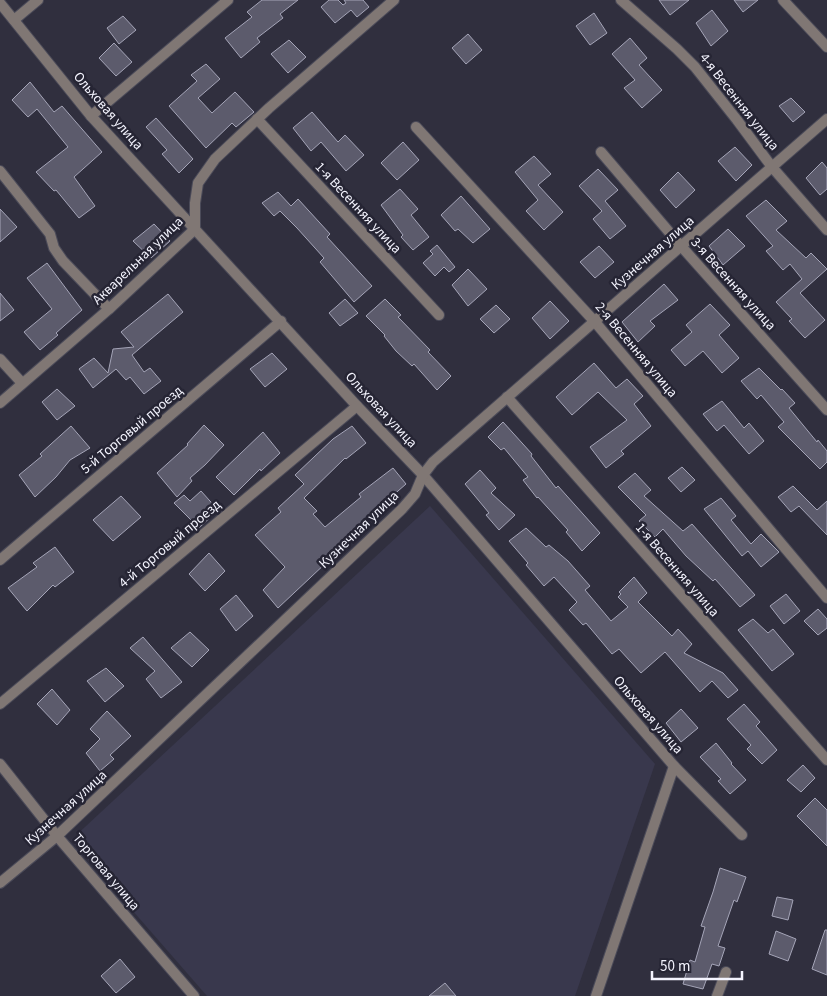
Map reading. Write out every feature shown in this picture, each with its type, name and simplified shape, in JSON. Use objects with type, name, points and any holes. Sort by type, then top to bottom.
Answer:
[{"type":"street","points":[[14,20],[38,0]]},
{"type":"street","points":[[91,116],[228,0]]},
{"type":"street","name":"Акварельная улица","points":[[0,403],[109,309],[195,229],[195,203],[198,182],[215,159],[257,119],[394,0]]},
{"type":"street","name":"4-я Весенняя улица","points":[[621,0],[696,67],[772,167],[827,230]]},
{"type":"street","points":[[783,0],[827,48]]},
{"type":"street","name":"Ольховая улица","points":[[0,3],[91,116],[357,406],[423,474],[674,766],[742,835]]},
{"type":"street","name":"1-я Весенняя улица","points":[[257,119],[439,315]]},
{"type":"street","name":"Кузнечная улица","points":[[0,883],[58,836],[402,509],[415,494],[423,474],[433,462],[827,119]]},
{"type":"street","name":"2-я Весенняя улица","points":[[416,127],[595,322],[827,598]]},
{"type":"street","name":"3-я Весенняя улица","points":[[601,152],[680,246],[827,410]]},
{"type":"street","points":[[0,172],[50,234],[54,248],[63,261],[109,309]]},
{"type":"street","name":"5-й Торговый проезд","points":[[0,560],[281,321]]},
{"type":"street","points":[[0,359],[22,383]]},
{"type":"street","name":"1-я Весенняя улица","points":[[507,397],[827,760]]},
{"type":"street","name":"4-й Торговый проезд","points":[[0,704],[357,406]]},
{"type":"street","name":"Торговая улица","points":[[0,764],[58,836],[194,996]]},
{"type":"street","points":[[596,996],[674,766]]},
{"type":"street","points":[[717,996],[726,972]]},
{"type":"shaded area","points":[[430,506],[655,764],[575,996],[207,996],[71,840]]},
{"type":"building","points":[[262,0],[298,0],[280,14],[283,18],[257,38],[260,42],[241,58],[225,38],[252,17],[247,12]]},
{"type":"building","points":[[329,0],[338,0],[343,5],[346,3],[344,0],[363,0],[369,7],[357,17],[351,10],[335,23],[321,7]]},
{"type":"building","points":[[659,0],[689,0],[670,15]]},
{"type":"building","points":[[734,0],[758,0],[743,12]]},
{"type":"building","points":[[712,10],[728,31],[711,46],[696,23]]},
{"type":"building","points":[[594,13],[607,33],[590,45],[576,26]]},
{"type":"building","points":[[123,16],[136,30],[119,44],[107,28]]},
{"type":"building","points":[[468,34],[482,50],[466,64],[452,48]]},
{"type":"building","points":[[630,38],[647,58],[639,65],[662,90],[642,108],[624,88],[635,80],[612,54]]},
{"type":"building","points":[[289,40],[306,57],[288,73],[271,54]]},
{"type":"building","points":[[114,43],[132,62],[116,76],[99,58]]},
{"type":"building","points":[[206,64],[220,79],[198,98],[212,113],[235,92],[254,112],[236,127],[232,123],[206,148],[169,106],[197,81],[191,75]]},
{"type":"building","points":[[30,82],[54,112],[62,106],[102,152],[74,177],[95,206],[79,218],[56,190],[54,191],[36,172],[68,147],[37,109],[28,117],[12,100]]},
{"type":"building","points":[[791,98],[805,112],[793,122],[779,106]]},
{"type":"building","points":[[312,112],[338,142],[345,135],[364,155],[346,171],[321,142],[311,151],[293,128]]},
{"type":"building","points":[[156,118],[193,159],[179,173],[162,154],[167,150],[146,127]]},
{"type":"building","points":[[403,142],[419,160],[397,180],[381,163]]},
{"type":"building","points":[[735,147],[752,165],[736,181],[718,161]]},
{"type":"building","points":[[534,156],[551,174],[538,185],[563,212],[544,230],[526,211],[538,200],[515,172]]},
{"type":"building","points":[[822,162],[827,168],[827,189],[820,195],[806,178]]},
{"type":"building","points":[[598,169],[618,190],[605,201],[626,226],[610,239],[593,219],[602,211],[579,186]]},
{"type":"building","points":[[678,172],[695,190],[676,208],[660,190]]},
{"type":"building","points":[[400,189],[418,209],[411,215],[429,237],[413,250],[401,237],[403,235],[381,205]]},
{"type":"building","points":[[278,192],[291,206],[298,199],[330,234],[327,237],[372,286],[354,302],[320,262],[324,258],[297,228],[280,211],[274,216],[262,203]]},
{"type":"building","points":[[461,196],[490,229],[473,243],[458,229],[455,231],[441,215]]},
{"type":"building","points":[[766,200],[787,221],[776,230],[806,258],[811,253],[827,269],[800,293],[825,320],[805,338],[789,321],[792,319],[776,302],[802,279],[790,264],[783,270],[766,251],[773,246],[746,216]]},
{"type":"building","points":[[0,209],[17,227],[0,242]]},
{"type":"building","points":[[154,224],[170,241],[151,258],[133,241]]},
{"type":"building","points":[[728,229],[745,246],[723,265],[709,246]]},
{"type":"building","points":[[437,245],[455,267],[449,272],[444,267],[435,276],[423,263],[433,254],[430,251]]},
{"type":"building","points":[[599,246],[614,262],[595,278],[580,262]]},
{"type":"building","points":[[47,263],[82,310],[56,333],[58,335],[40,350],[24,332],[52,309],[27,278]]},
{"type":"building","points":[[468,269],[487,289],[468,306],[452,285]]},
{"type":"building","points":[[664,284],[678,300],[650,321],[655,326],[638,342],[622,322]]},
{"type":"building","points":[[0,293],[14,310],[0,321]]},
{"type":"building","points":[[168,294],[183,312],[132,355],[144,372],[150,368],[161,381],[144,394],[130,377],[126,380],[116,369],[93,388],[79,369],[94,358],[108,373],[113,349],[134,347],[121,332]]},
{"type":"building","points":[[345,299],[358,313],[340,326],[329,313]]},
{"type":"building","points":[[385,299],[401,315],[398,317],[430,350],[428,352],[451,376],[437,390],[414,364],[412,366],[396,351],[385,335],[366,316]]},
{"type":"building","points":[[550,301],[569,321],[550,339],[532,318]]},
{"type":"building","points":[[710,304],[730,325],[719,335],[739,358],[722,373],[703,351],[685,366],[671,350],[692,332],[686,325]]},
{"type":"building","points":[[496,305],[510,319],[494,333],[480,319]]},
{"type":"building","points":[[272,353],[287,369],[265,387],[250,369]]},
{"type":"building","points":[[594,363],[616,388],[627,379],[643,396],[634,404],[651,426],[621,451],[624,454],[606,468],[590,447],[627,420],[598,392],[572,415],[556,397]]},
{"type":"building","points":[[759,368],[795,403],[789,408],[817,442],[818,440],[827,451],[827,462],[820,469],[778,427],[784,422],[761,395],[757,399],[741,381]]},
{"type":"building","points":[[57,389],[75,406],[57,420],[42,402]]},
{"type":"building","points":[[722,401],[744,428],[749,423],[764,441],[749,454],[724,425],[717,431],[703,414]]},
{"type":"building","points":[[503,422],[532,454],[531,456],[556,488],[558,486],[600,533],[582,551],[566,532],[568,530],[537,498],[523,480],[528,477],[504,448],[501,450],[488,437]]},
{"type":"building","points":[[204,425],[224,445],[190,478],[192,481],[177,497],[157,473],[188,445]]},
{"type":"building","points":[[71,426],[90,448],[70,460],[56,477],[35,497],[19,475],[42,456],[40,454]]},
{"type":"building","points":[[352,426],[366,443],[345,458],[304,498],[317,511],[313,514],[325,527],[361,497],[359,494],[393,468],[406,484],[366,519],[368,521],[342,544],[344,546],[278,608],[263,590],[285,567],[255,535],[281,512],[278,508],[304,484],[295,475],[333,439]]},
{"type":"building","points":[[263,432],[280,453],[261,471],[260,469],[234,495],[216,477]]},
{"type":"building","points":[[682,467],[695,480],[681,492],[668,478]]},
{"type":"building","points":[[480,470],[496,488],[491,493],[515,515],[499,530],[486,515],[489,513],[465,484]]},
{"type":"building","points":[[635,473],[651,490],[644,496],[683,531],[692,524],[755,595],[740,607],[715,579],[713,581],[686,556],[663,529],[655,537],[639,521],[646,515],[618,487]]},
{"type":"building","points":[[793,486],[817,510],[827,501],[827,535],[799,506],[791,512],[778,497]]},
{"type":"building","points":[[201,491],[218,510],[199,528],[174,503],[184,495],[190,501]]},
{"type":"building","points":[[121,496],[141,517],[113,541],[93,520]]},
{"type":"building","points":[[721,498],[736,516],[731,520],[751,544],[761,534],[779,552],[761,567],[748,551],[742,556],[704,509]]},
{"type":"building","points":[[526,528],[546,547],[549,545],[568,561],[590,586],[585,590],[611,621],[628,607],[618,597],[621,594],[619,592],[634,577],[647,593],[638,602],[672,636],[678,629],[692,644],[684,653],[723,673],[738,690],[728,698],[712,681],[700,692],[665,652],[641,673],[619,649],[612,654],[586,623],[583,625],[569,610],[577,602],[554,577],[544,586],[509,541]]},
{"type":"building","points":[[55,547],[74,572],[55,587],[53,585],[27,611],[8,588],[37,567],[33,563]]},
{"type":"building","points":[[209,553],[225,571],[205,591],[189,574]]},
{"type":"building","points":[[786,594],[800,611],[784,624],[770,606]]},
{"type":"building","points":[[236,595],[253,616],[236,631],[220,609]]},
{"type":"building","points":[[818,609],[827,619],[827,628],[818,635],[804,621]]},
{"type":"building","points":[[753,619],[768,633],[773,629],[794,654],[772,671],[738,630]]},
{"type":"building","points":[[190,632],[209,650],[192,667],[171,648]]},
{"type":"building","points":[[143,637],[182,682],[161,698],[146,679],[155,671],[130,648]]},
{"type":"building","points":[[106,668],[124,686],[105,702],[87,681]]},
{"type":"building","points":[[52,689],[70,710],[57,725],[37,704]]},
{"type":"building","points":[[744,704],[760,722],[756,726],[777,750],[762,764],[747,749],[751,745],[727,719]]},
{"type":"building","points":[[681,709],[698,728],[681,742],[666,723]]},
{"type":"building","points":[[107,711],[131,736],[110,755],[114,759],[100,771],[86,753],[100,739],[90,729]]},
{"type":"building","points":[[716,743],[731,764],[746,780],[730,794],[718,781],[721,779],[700,757]]},
{"type":"building","points":[[803,765],[815,778],[801,792],[787,780]]},
{"type":"building","points":[[815,798],[827,810],[827,846],[797,816]]},
{"type":"building","points":[[720,868],[746,877],[737,902],[734,900],[718,946],[725,948],[719,966],[712,964],[703,989],[683,984],[690,960],[695,962],[705,927],[701,926]]},
{"type":"building","points":[[777,897],[793,900],[788,920],[772,916]]},
{"type":"building","points":[[825,930],[827,930],[827,975],[812,969]]},
{"type":"building","points":[[776,931],[796,939],[788,961],[769,954]]},
{"type":"building","points":[[120,959],[135,977],[116,993],[101,976]]},
{"type":"building","points":[[445,983],[456,996],[429,996]]}]
